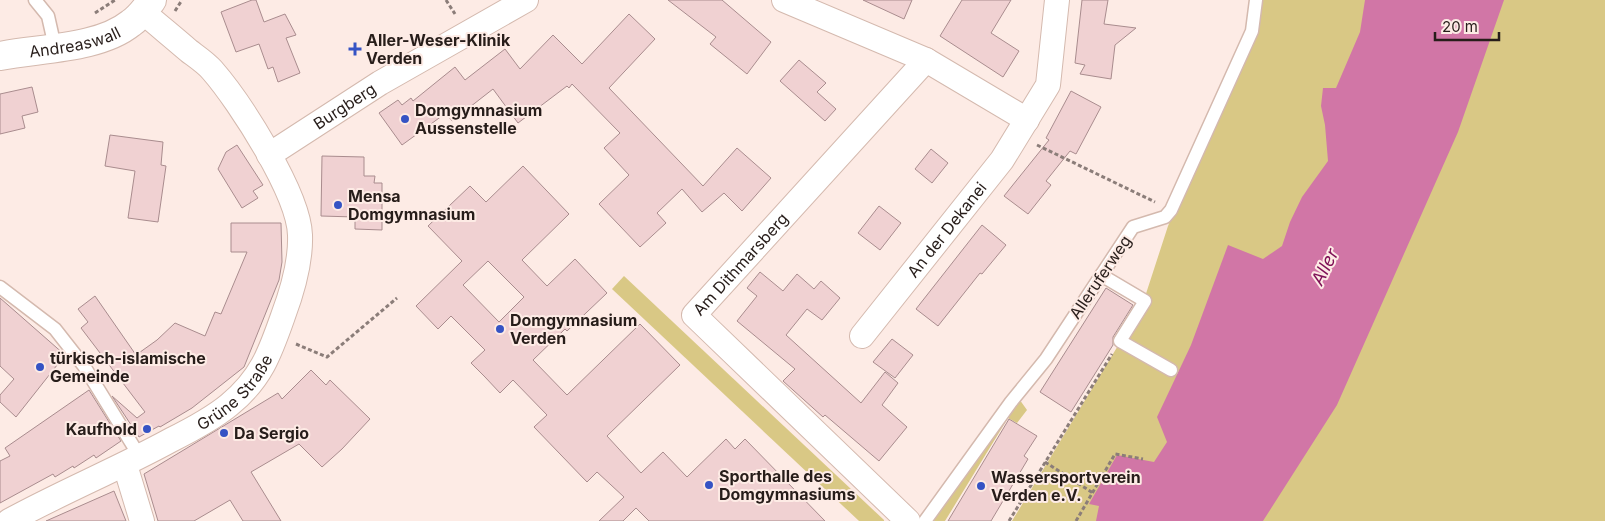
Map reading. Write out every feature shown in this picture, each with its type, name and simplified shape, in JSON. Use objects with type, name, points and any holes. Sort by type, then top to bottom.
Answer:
[{"type":"main road","name":"Andreaswall","points":[[0,56],[82,43],[110,35],[156,9]]},
{"type":"street","name":"Burgberg","points":[[269,155],[380,83],[526,0]]},
{"type":"street","points":[[784,0],[926,60],[1022,128]]},
{"type":"street","name":"An der Dekanei","points":[[862,336],[1002,160],[1048,85],[1057,0]]},
{"type":"street","name":"Grüne Straße","points":[[9,521],[38,505],[133,461],[192,429],[229,405],[251,384],[266,363],[295,277],[300,235],[290,195],[242,110],[212,70],[156,9]]},
{"type":"street","name":"Am Dithmarsberg","points":[[908,521],[694,315],[926,60]]},
{"type":"street","points":[[133,461],[142,521]]},
{"type":"lane","points":[[35,0],[48,16],[55,47]]},
{"type":"lane","points":[[1171,210],[1252,31],[1256,0]]},
{"type":"lane","name":"Alleruferweg","points":[[925,521],[1011,402],[1046,359],[1134,227],[1165,216],[1171,210]]},
{"type":"lane","points":[[1101,275],[1145,301],[1120,341],[1171,370]]},
{"type":"lane","points":[[0,287],[55,329],[84,366],[133,461]]},
{"type":"path","points":[[156,9],[182,0]]},
{"type":"path","points":[[446,0],[458,18]]},
{"type":"path","points":[[1022,128],[1171,210]]},
{"type":"path","points":[[276,336],[327,356],[397,298]]},
{"type":"path","points":[[1009,521],[1120,341]]},
{"type":"path","points":[[1076,521],[1115,454],[1143,459]]},
{"type":"path","points":[[1045,462],[1093,493]]},
{"type":"shaded area","points":[[1260,0],[1605,0],[1605,521],[1012,521],[1142,306],[1168,226],[1225,93]]},
{"type":"shaded area","points":[[624,276],[884,521],[859,521],[612,289]]},
{"type":"shaded area","points":[[1017,396],[1027,410],[1017,423],[1008,418],[945,521],[927,521]]},
{"type":"water","name":"Aller","points":[[1365,0],[1504,0],[1458,132],[1337,405],[1263,521],[1096,521],[1099,506],[1089,504],[1117,455],[1154,462],[1167,442],[1157,417],[1191,345],[1228,245],[1263,259],[1282,246],[1290,222],[1302,197],[1328,161],[1325,125],[1321,106],[1323,88],[1336,88],[1360,32]]},
{"type":"building","points":[[256,0],[264,22],[285,14],[296,35],[286,38],[300,73],[278,82],[273,67],[268,69],[259,44],[236,52],[221,12]]},
{"type":"building","points":[[668,0],[722,0],[771,42],[747,74],[710,44],[716,37]]},
{"type":"building","points":[[863,0],[912,0],[904,19]]},
{"type":"building","points":[[962,0],[1011,0],[991,33],[1019,51],[1003,77],[940,36]]},
{"type":"building","points":[[1082,0],[1108,0],[1104,24],[1136,28],[1115,45],[1111,79],[1080,74],[1085,65],[1075,63]]},
{"type":"building","points":[[629,14],[655,39],[609,88],[703,186],[737,148],[771,178],[742,211],[724,193],[702,212],[682,189],[657,213],[666,223],[640,247],[599,204],[629,175],[604,148],[620,133],[572,84],[518,123],[493,89],[452,121],[446,113],[402,145],[379,113],[398,100],[402,105],[411,98],[413,101],[455,67],[465,80],[505,49],[520,69],[553,35],[582,64]]},
{"type":"building","points":[[799,60],[826,83],[817,92],[836,109],[825,121],[780,81]]},
{"type":"building","points":[[32,87],[38,112],[22,116],[25,128],[0,134],[0,94]]},
{"type":"building","points":[[1071,91],[1101,107],[1076,154],[1070,151],[1046,181],[1051,185],[1028,214],[1004,196],[1049,140],[1046,138]]},
{"type":"building","points":[[110,135],[163,142],[161,165],[166,166],[158,222],[128,218],[135,171],[105,166]]},
{"type":"building","points":[[237,145],[263,185],[253,191],[258,198],[242,208],[218,169],[226,152]]},
{"type":"building","points":[[931,149],[948,163],[932,183],[915,169]]},
{"type":"building","points":[[322,156],[364,157],[364,176],[375,176],[374,183],[382,183],[382,230],[355,229],[355,217],[321,216]]},
{"type":"building","points":[[523,166],[569,214],[522,260],[547,286],[575,259],[607,293],[567,331],[565,329],[533,360],[567,395],[640,324],[680,365],[607,436],[641,473],[663,452],[687,477],[726,439],[735,449],[745,439],[825,521],[649,521],[636,508],[623,521],[599,521],[624,497],[597,472],[587,482],[534,427],[547,415],[513,380],[500,393],[471,363],[485,350],[451,316],[438,329],[416,306],[462,261],[428,226],[470,186],[486,202]],"holes":[[[488,261],[524,297],[499,322],[463,285]]]},
{"type":"building","points":[[879,206],[901,223],[880,250],[858,233]]},
{"type":"building","points":[[231,223],[281,223],[282,262],[279,280],[244,367],[192,408],[139,437],[112,396],[137,418],[145,412],[81,328],[88,322],[78,309],[95,296],[136,355],[157,340],[175,323],[205,336],[215,312],[221,314],[247,252],[231,252]]},
{"type":"building","points":[[982,225],[1006,245],[982,274],[980,273],[938,326],[916,309]]},
{"type":"building","points":[[760,272],[783,291],[797,274],[814,289],[821,281],[840,298],[822,320],[807,309],[786,335],[861,403],[885,372],[898,383],[882,405],[907,427],[879,461],[825,415],[823,417],[783,381],[795,369],[737,321],[757,296],[747,288]]},
{"type":"building","points":[[1106,288],[1133,305],[1113,337],[1113,345],[1071,412],[1040,392]]},
{"type":"building","points":[[0,298],[65,355],[16,417],[0,402],[0,395],[14,379],[0,366]]},
{"type":"building","points":[[892,339],[913,355],[895,378],[873,362]]},
{"type":"building","points":[[311,370],[326,385],[330,380],[370,419],[322,467],[299,444],[251,472],[281,521],[243,521],[230,500],[194,521],[158,521],[144,474],[278,393],[282,399]]},
{"type":"building","points":[[89,390],[121,441],[96,458],[94,455],[55,477],[53,474],[0,503],[0,461],[10,456],[5,448]]},
{"type":"building","points":[[1009,419],[1037,436],[1024,456],[1028,459],[991,521],[948,521]]},
{"type":"building","points":[[114,491],[126,521],[46,521]]},
{"type":"place","name":"Aller-Weser-Klinik Verden","points":[[355,49]]},
{"type":"place","name":"Domgymnasium Aussenstelle","points":[[405,119]]},
{"type":"place","name":"Mensa Domgymnasium","points":[[338,205]]},
{"type":"place","name":"Domgymnasium Verden","points":[[500,329]]},
{"type":"place","name":"türkisch-islamische Gemeinde","points":[[40,367]]},
{"type":"place","name":"Kaufhold","points":[[147,429]]},
{"type":"place","name":"Da Sergio","points":[[224,433]]},
{"type":"place","name":"Sporthalle des Domgymnasiums","points":[[709,485]]},
{"type":"place","name":"Wassersportverein Verden e.V.","points":[[981,486]]}]
